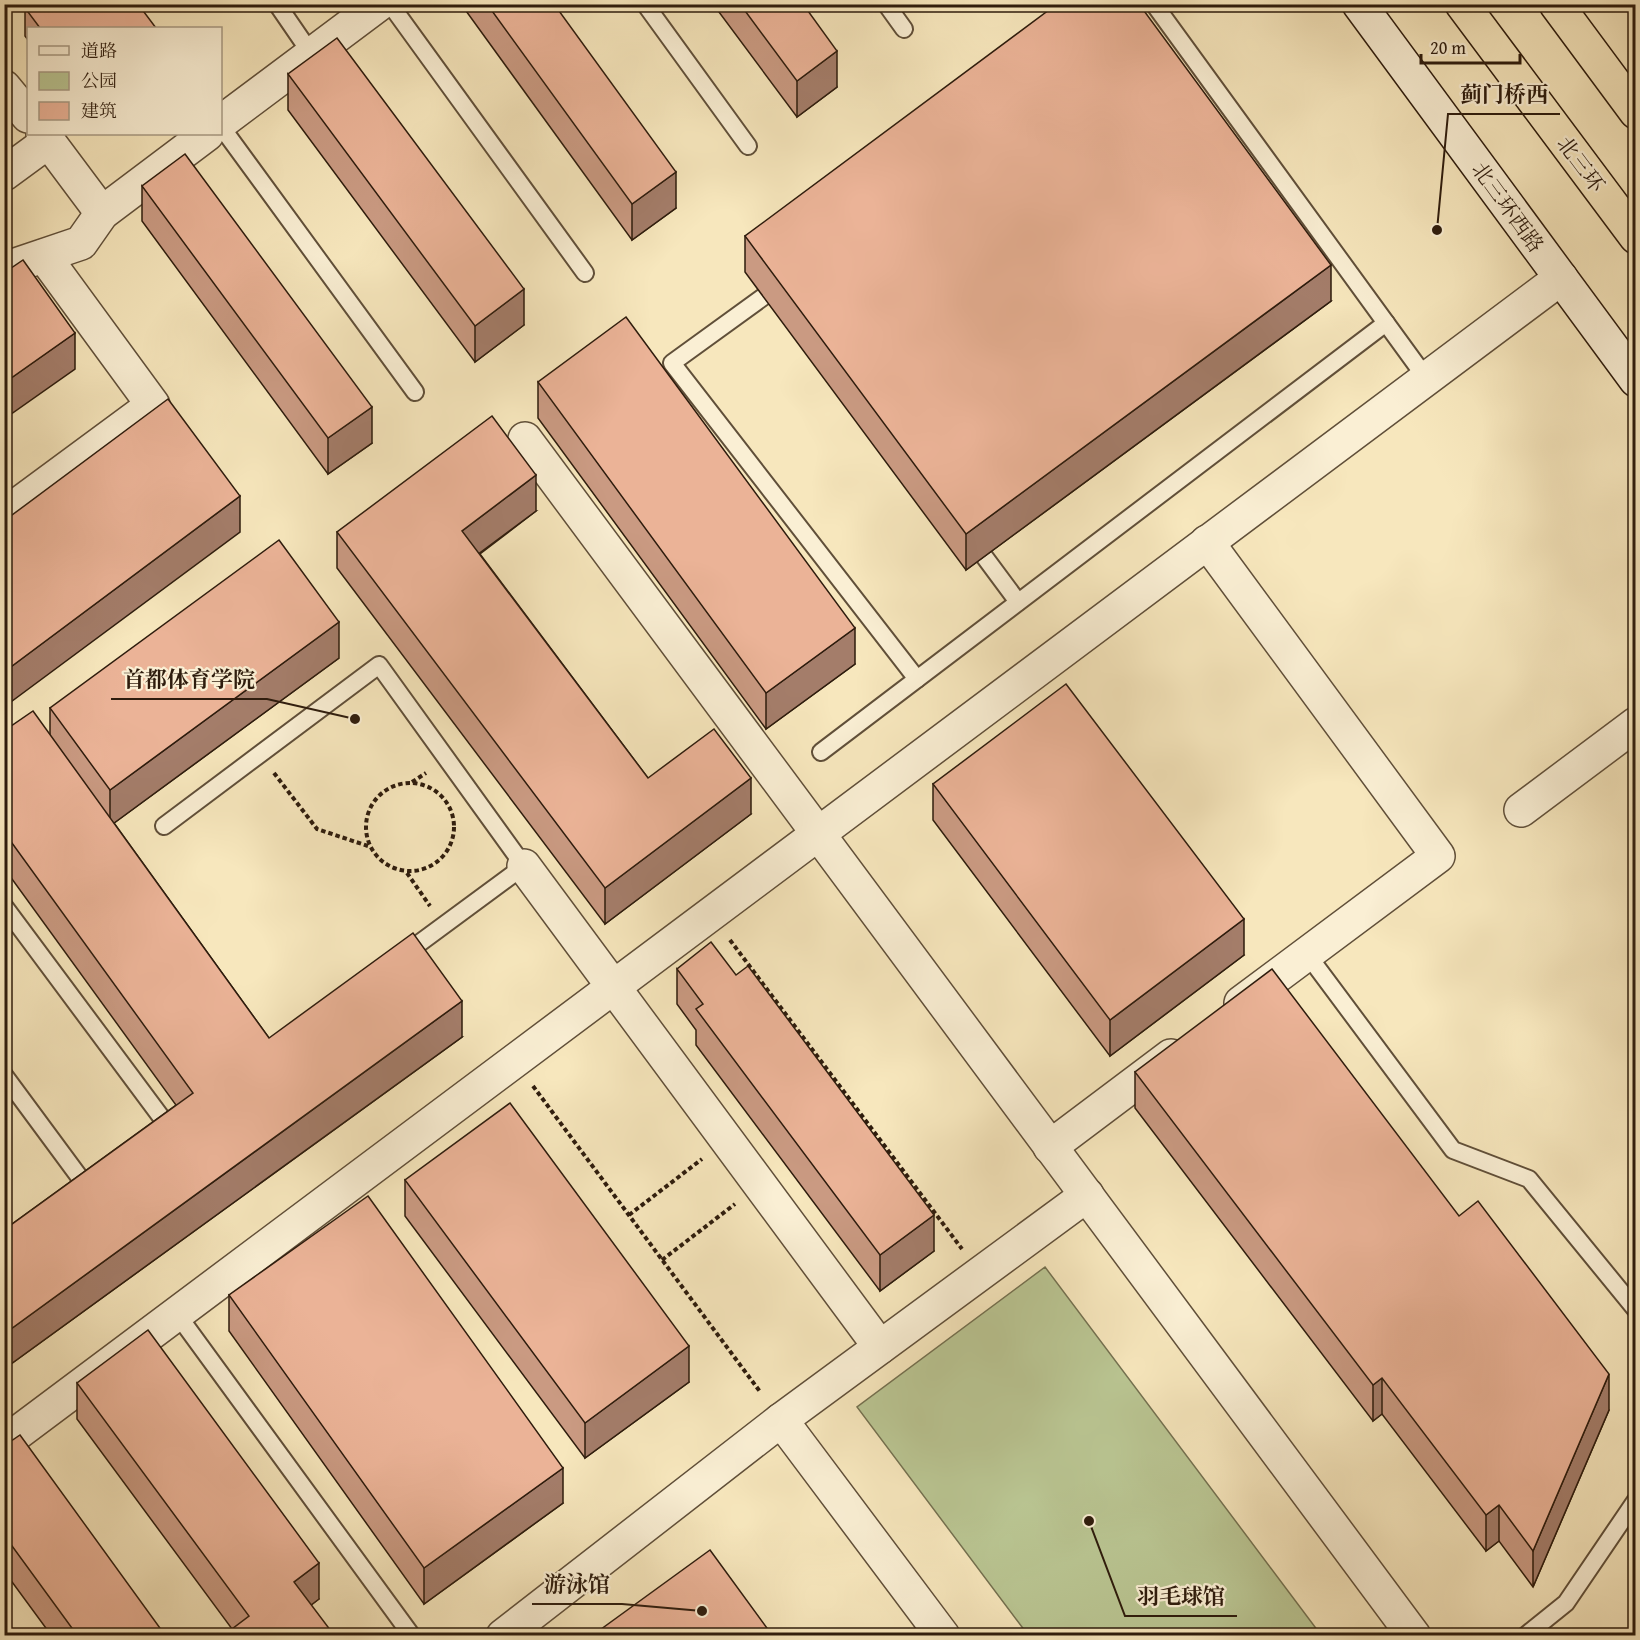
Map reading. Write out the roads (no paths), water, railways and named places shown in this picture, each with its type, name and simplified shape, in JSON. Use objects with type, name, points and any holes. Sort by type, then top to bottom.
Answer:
[{"type":"highway","name":"北三环","points":[[1462,4],[1632,236]]},
{"type":"highway","points":[[1556,4],[1635,112]]},
{"type":"street","points":[[222,122],[379,4]]},
{"type":"street","name":"北三环西路","points":[[1359,4],[1635,380]]},
{"type":"street","points":[[4,87],[27,115]]},
{"type":"street","points":[[4,269],[81,243],[102,213],[206,135]]},
{"type":"street","points":[[4,174],[46,137],[102,213]]},
{"type":"street","points":[[4,515],[153,405],[44,256]]},
{"type":"street","points":[[4,1443],[1561,278]]},
{"type":"street","points":[[525,440],[816,836],[1087,1195],[1414,1635]]},
{"type":"street","points":[[1207,542],[1438,856],[1222,1018]]},
{"type":"street","points":[[1521,810],[1635,724]]},
{"type":"street","points":[[524,866],[880,1347]]},
{"type":"street","points":[[1050,1147],[1193,1040]]},
{"type":"street","points":[[503,1635],[781,1420],[1087,1195]]},
{"type":"street","points":[[781,1420],[943,1635]]},
{"type":"lane","points":[[277,4],[312,55]]},
{"type":"lane","points":[[390,4],[585,273]]},
{"type":"lane","points":[[645,4],[748,146]]},
{"type":"lane","points":[[886,4],[904,29]]},
{"type":"lane","points":[[1154,4],[1426,378]]},
{"type":"lane","points":[[222,127],[415,392]]},
{"type":"lane","points":[[788,293],[781,284],[672,363],[916,679]]},
{"type":"lane","points":[[821,752],[1386,323]]},
{"type":"lane","points":[[962,527],[1018,602]]},
{"type":"lane","points":[[164,826],[379,665],[524,866],[388,966]]},
{"type":"lane","points":[[4,906],[167,1125]]},
{"type":"lane","points":[[1307,954],[1453,1150],[1528,1179],[1635,1310]]},
{"type":"lane","points":[[4,1075],[86,1186]]},
{"type":"lane","points":[[177,1314],[412,1635]]},
{"type":"lane","points":[[1525,1635],[1566,1603],[1635,1500]]},
{"type":"place","name":"蓟门桥西","points":[[1437,230]]},
{"type":"place","name":"首都体育学院","points":[[355,719]]},
{"type":"place","name":"羽毛球馆","points":[[1089,1521]]},
{"type":"place","name":"游泳馆","points":[[702,1611]]}]
